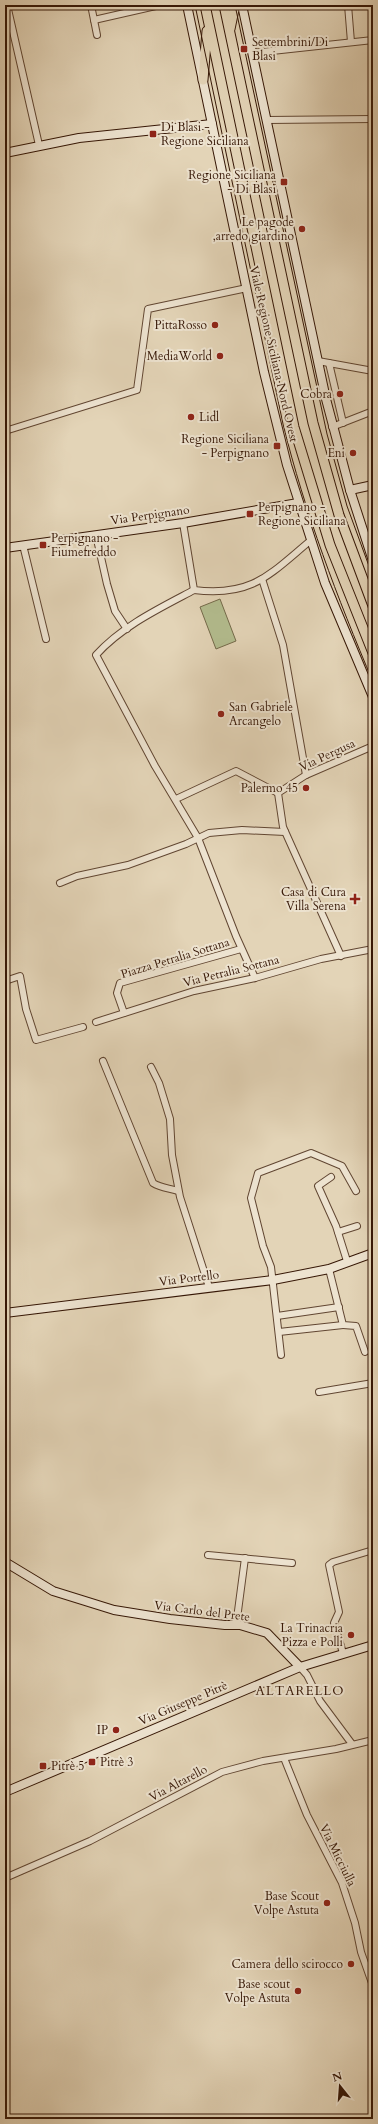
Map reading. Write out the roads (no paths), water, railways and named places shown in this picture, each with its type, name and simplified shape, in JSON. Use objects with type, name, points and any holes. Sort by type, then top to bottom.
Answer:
[{"type":"main road","name":"Viale Regione Siciliana Nord Ovest","points":[[205,5],[294,427],[330,545],[373,653]]},
{"type":"main road","name":"Viale Regione Siciliana Nord Ovest","points":[[224,5],[313,423],[339,515],[373,606]]},
{"type":"main road","points":[[230,32],[235,5]]},
{"type":"main road","points":[[203,80],[208,20]]},
{"type":"street","points":[[7,5],[39,145]]},
{"type":"street","points":[[91,5],[97,35]]},
{"type":"street","points":[[94,20],[160,5]]},
{"type":"street","name":"Viale Regione Siciliana Nord Ovest","points":[[187,5],[272,407],[310,541],[339,617],[373,697]]},
{"type":"street","points":[[242,5],[332,427],[350,490],[373,561]]},
{"type":"street","points":[[348,5],[351,42]]},
{"type":"street","points":[[253,53],[373,40]]},
{"type":"street","points":[[267,120],[373,119]]},
{"type":"street","points":[[5,153],[39,145],[129,132],[212,124]]},
{"type":"street","points":[[5,431],[137,390],[148,308],[247,288]]},
{"type":"street","points":[[318,361],[373,371]]},
{"type":"street","points":[[329,363],[343,423]]},
{"type":"street","points":[[332,427],[373,412]]},
{"type":"street","points":[[350,490],[373,485]]},
{"type":"street","name":"Via Perpignano","points":[[5,548],[183,523],[298,503]]},
{"type":"street","points":[[183,523],[194,590]]},
{"type":"street","points":[[96,535],[107,584],[115,611],[127,629]]},
{"type":"street","points":[[255,978],[241,949],[198,838],[156,766],[96,655],[106,644],[149,614],[194,590],[215,592],[244,588],[269,575],[310,541]]},
{"type":"street","points":[[23,545],[46,639]]},
{"type":"street","points":[[262,579],[283,645],[306,775]]},
{"type":"street","name":"Via Pergusa","points":[[278,794],[306,775],[373,746]]},
{"type":"street","points":[[176,799],[236,772],[278,794],[285,832],[341,956]]},
{"type":"street","points":[[60,883],[77,876],[128,865],[198,838],[209,832],[242,830],[285,832]]},
{"type":"street","name":"Piazza Petralia Sottana","points":[[124,1013],[117,993],[120,983],[241,949]]},
{"type":"street","name":"Via Petralia Sottana","points":[[96,1022],[194,991],[255,978],[321,960],[373,949]]},
{"type":"street","points":[[5,981],[20,976],[26,1009],[36,1040],[83,1027]]},
{"type":"street","points":[[103,1061],[153,1184],[161,1188],[169,1188],[178,1191]]},
{"type":"street","points":[[151,1067],[159,1083],[170,1119],[172,1155],[178,1191],[209,1287]]},
{"type":"street","points":[[281,1355],[273,1280],[252,1198],[258,1173],[310,1153],[342,1166],[356,1191]]},
{"type":"street","points":[[331,1177],[318,1186],[338,1232],[346,1258]]},
{"type":"street","points":[[338,1232],[357,1226]]},
{"type":"street","name":"Via Portello","points":[[6,1312],[273,1280],[329,1270],[346,1258],[373,1253]]},
{"type":"street","points":[[329,1270],[340,1307],[342,1325]]},
{"type":"street","points":[[277,1316],[340,1307]]},
{"type":"street","points":[[279,1332],[342,1325],[356,1326],[366,1352]]},
{"type":"street","points":[[319,1392],[373,1383]]},
{"type":"street","points":[[343,1653],[334,1623],[339,1612],[329,1567],[330,1564],[373,1550]]},
{"type":"street","points":[[208,1555],[292,1563]]},
{"type":"street","points":[[236,1626],[245,1558]]},
{"type":"street","name":"Via Carlo del Prete","points":[[5,1562],[53,1591],[114,1610],[170,1619],[236,1626],[240,1625],[267,1633],[307,1675],[320,1701],[352,1744]]},
{"type":"street","name":"Via Giuseppe Pitrè","points":[[5,1792],[300,1667],[373,1645]]},
{"type":"street","name":"Via Altarello","points":[[5,1878],[90,1840],[222,1772],[263,1761],[373,1740]]},
{"type":"street","name":"Via Micciulla","points":[[284,1758],[307,1815],[342,1883],[355,1923],[361,1952],[373,1986]]},
{"type":"tram line","points":[[195,5],[283,424],[301,490],[323,554],[373,682]]},
{"type":"tram line","points":[[235,5],[327,434],[347,506],[373,577]]},
{"type":"place","name":"Settembrini/Di Blasi","points":[[244,49]]},
{"type":"place","name":"Di Blasi - Regione Siciliana","points":[[153,134]]},
{"type":"place","name":"Regione Siciliana - Di Blasi","points":[[284,182]]},
{"type":"place","name":"Le pagode ,arredo giardino","points":[[302,229]]},
{"type":"place","name":"PittaRosso","points":[[215,325]]},
{"type":"place","name":"MediaWorld","points":[[220,356]]},
{"type":"place","name":"Cobra","points":[[340,394]]},
{"type":"place","name":"Lidl","points":[[191,417]]},
{"type":"place","name":"Regione Siciliana - Perpignano","points":[[277,446]]},
{"type":"place","name":"Eni","points":[[353,453]]},
{"type":"place","name":"Perpignano - Regione Siciliana","points":[[250,514]]},
{"type":"place","name":"Perpignano - Fiumefreddo","points":[[43,545]]},
{"type":"place","name":"San Gabriele Arcangelo","points":[[221,714]]},
{"type":"place","name":"Palermo 45","points":[[306,788]]},
{"type":"place","name":"Casa di Cura Villa Serena","points":[[355,899]]},
{"type":"place","name":"La Trinacria Pizza e Polli","points":[[351,1635]]},
{"type":"place","name":"IP","points":[[116,1730]]},
{"type":"place","name":"Pitrè 3","points":[[92,1762]]},
{"type":"place","name":"Pitrè 5","points":[[43,1766]]},
{"type":"place","name":"Base Scout Volpe Astuta","points":[[327,1903]]},
{"type":"place","name":"Camera dello scirocco","points":[[351,1964]]},
{"type":"place","name":"Base scout Volpe Astuta","points":[[298,1991]]},
{"type":"district","name":"ALTARELLO","points":[[300,1691]]}]
